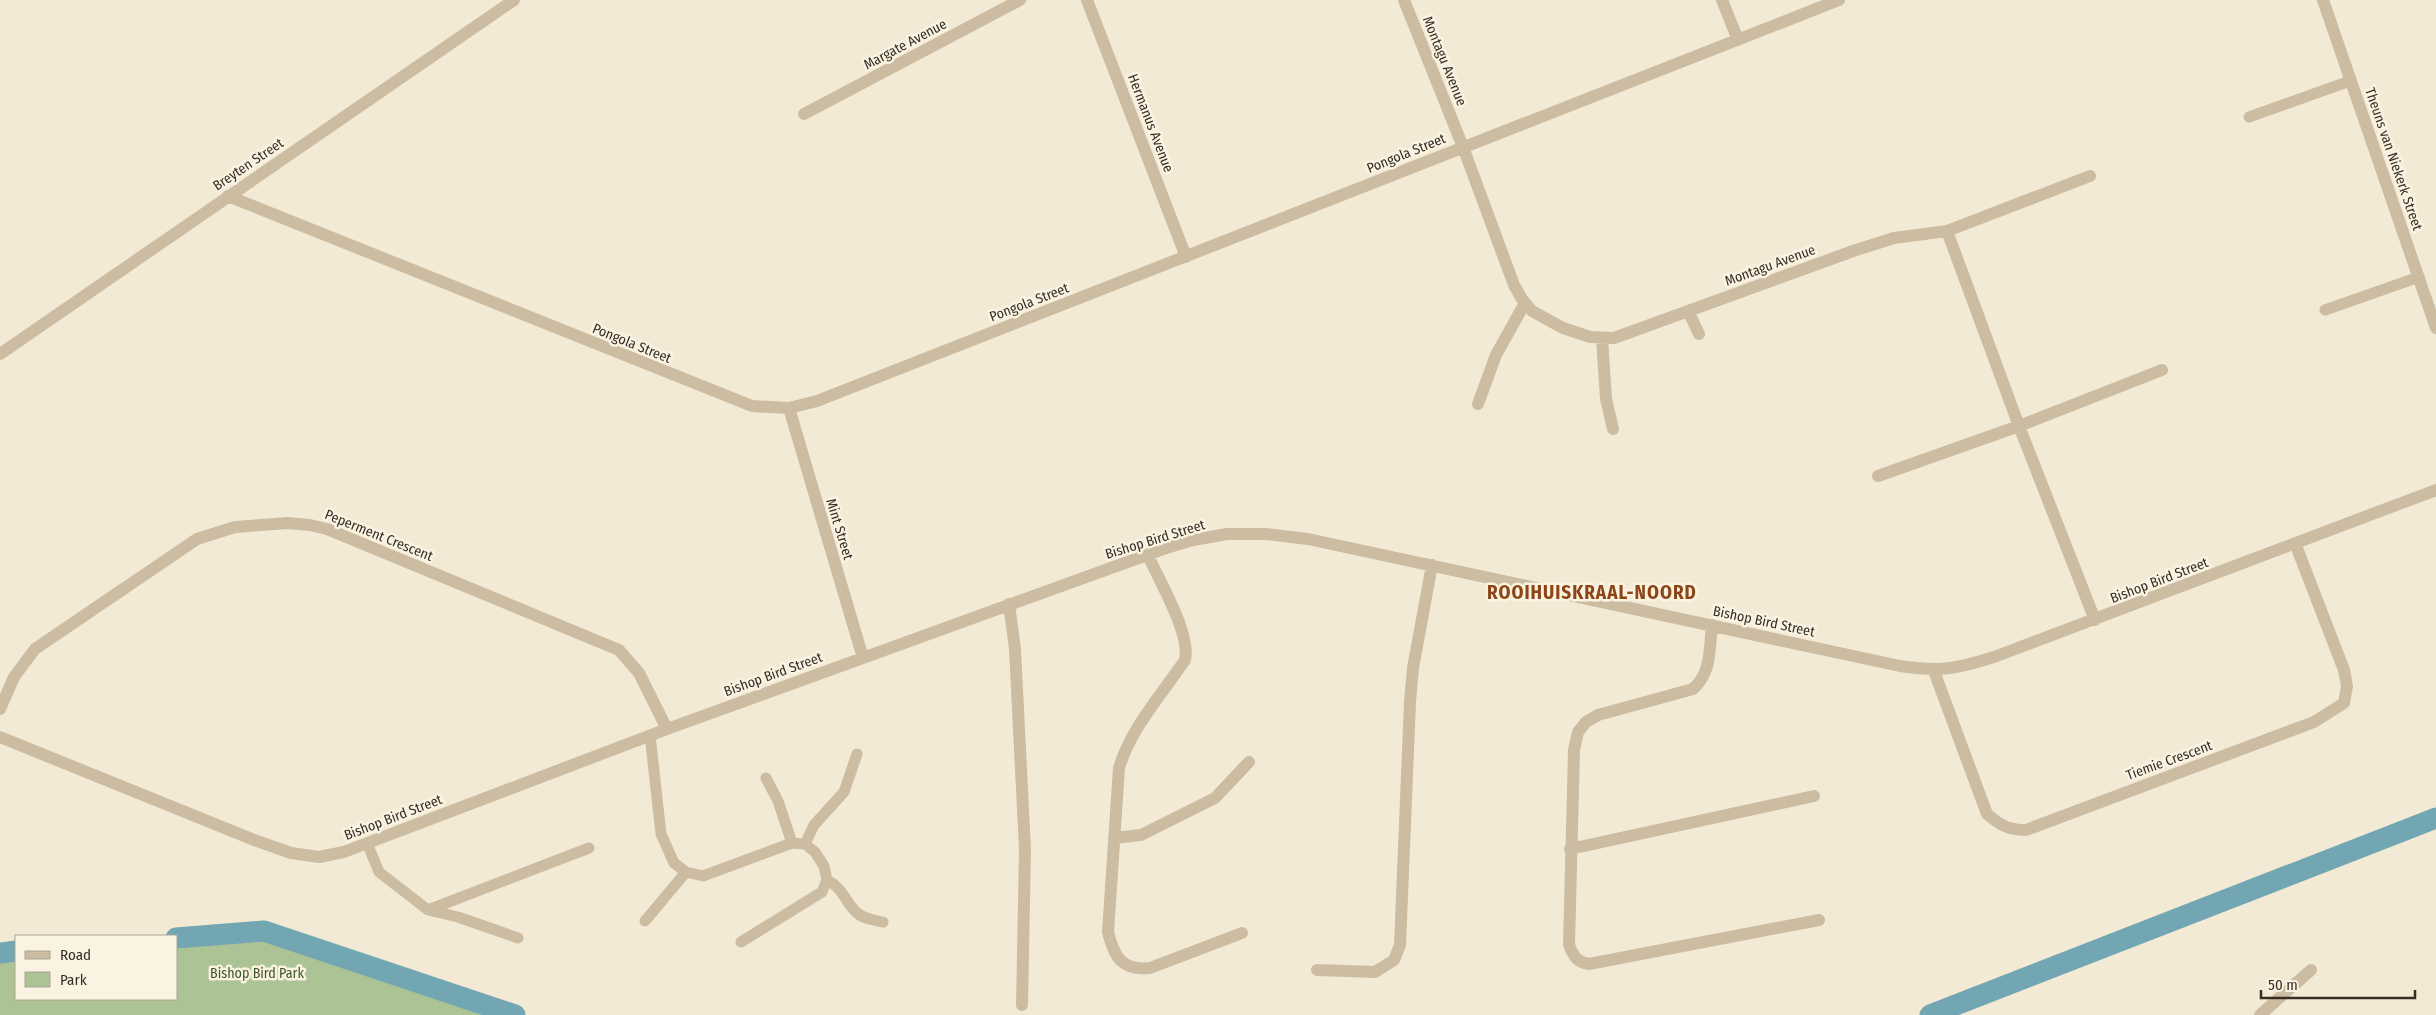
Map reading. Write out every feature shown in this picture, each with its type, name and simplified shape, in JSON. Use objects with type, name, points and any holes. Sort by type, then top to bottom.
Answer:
[{"type":"street","name":"Breyten Street","points":[[0,354],[514,0]]},
{"type":"street","name":"Margate Avenue","points":[[804,114],[1020,0]]},
{"type":"street","name":"Hermanus Avenue","points":[[1087,0],[1186,257]]},
{"type":"street","name":"Montagu Avenue","points":[[1404,0],[1463,147],[1514,285],[1532,311],[1563,328],[1590,337],[1614,338],[1894,238],[1947,231],[2090,176]]},
{"type":"street","points":[[1722,0],[1738,40]]},
{"type":"street","name":"Pongola Street","points":[[228,196],[752,406],[789,408],[817,401],[1839,0]]},
{"type":"street","name":"Theuns van Niekerk Street","points":[[2323,0],[2436,328]]},
{"type":"street","points":[[1947,231],[2018,426],[2095,620]]},
{"type":"street","points":[[1478,404],[1496,355],[1525,303]]},
{"type":"street","points":[[1688,311],[1699,334]]},
{"type":"street","points":[[1602,338],[1606,399],[1613,429]]},
{"type":"street","points":[[1878,476],[2018,426],[2162,370]]},
{"type":"street","name":"Mint Street","points":[[789,408],[863,658]]},
{"type":"street","name":"Bishop Bird Street","points":[[0,737],[254,840],[291,853],[319,857],[344,852],[666,728],[1009,604],[1193,540],[1227,534],[1265,534],[1308,539],[1900,666],[1934,671],[1960,667],[1994,657],[2436,490]]},
{"type":"street","name":"Peperment Crescent","points":[[0,709],[14,677],[35,649],[197,538],[235,527],[310,524],[327,529],[618,650],[639,673],[666,728]]},
{"type":"street","name":"Tiemie Crescent","points":[[1934,671],[1987,814],[2001,826],[2013,830],[2026,830],[2314,722],[2344,703],[2348,686],[2344,670],[2295,543]]},
{"type":"street","points":[[1148,555],[1185,637],[1187,653],[1185,660],[1135,734],[1119,768],[1108,932],[1111,947],[1125,964],[1138,969],[1150,968],[1242,934]]},
{"type":"street","points":[[1317,970],[1375,972],[1394,960],[1400,945],[1410,702],[1413,668],[1432,565]]},
{"type":"street","points":[[1009,604],[1015,649],[1025,848],[1022,1005]]},
{"type":"street","points":[[1712,625],[1707,672],[1694,689],[1598,714],[1586,722],[1578,732],[1574,750],[1570,849],[1568,932],[1571,951],[1580,962],[1589,964],[1819,920]]},
{"type":"street","points":[[1114,838],[1141,835],[1215,798],[1249,762]]},
{"type":"street","points":[[1570,849],[1814,796]]},
{"type":"street","points":[[2260,1015],[2311,970]]},
{"type":"lane","points":[[2250,117],[2350,81]]},
{"type":"lane","points":[[2326,310],[2419,278]]},
{"type":"lane","points":[[650,735],[661,834],[665,848],[674,863],[686,872],[703,876],[792,843],[805,844],[816,852],[824,866],[828,880],[822,892],[741,942]]},
{"type":"lane","points":[[805,844],[814,825],[844,792],[857,754]]},
{"type":"lane","points":[[766,778],[778,801],[792,843]]},
{"type":"lane","points":[[367,843],[380,872],[428,910],[458,917],[518,938]]},
{"type":"lane","points":[[428,910],[589,848]]},
{"type":"lane","points":[[645,921],[686,872]]},
{"type":"lane","points":[[828,880],[836,884],[857,912],[864,918],[883,922]]},
{"type":"green space","name":"Bishop Bird Park","points":[[264,931],[515,1015],[0,1015],[0,953],[15,951],[15,1000],[178,1000],[178,938]]},
{"type":"waterway","points":[[1930,1015],[2436,818]]},
{"type":"waterway","points":[[178,938],[264,931],[515,1015]]},
{"type":"waterway","points":[[0,953],[15,951]]},
{"type":"district","name":"ROOIHUISKRAAL-NOORD","points":[[1592,592]]}]
